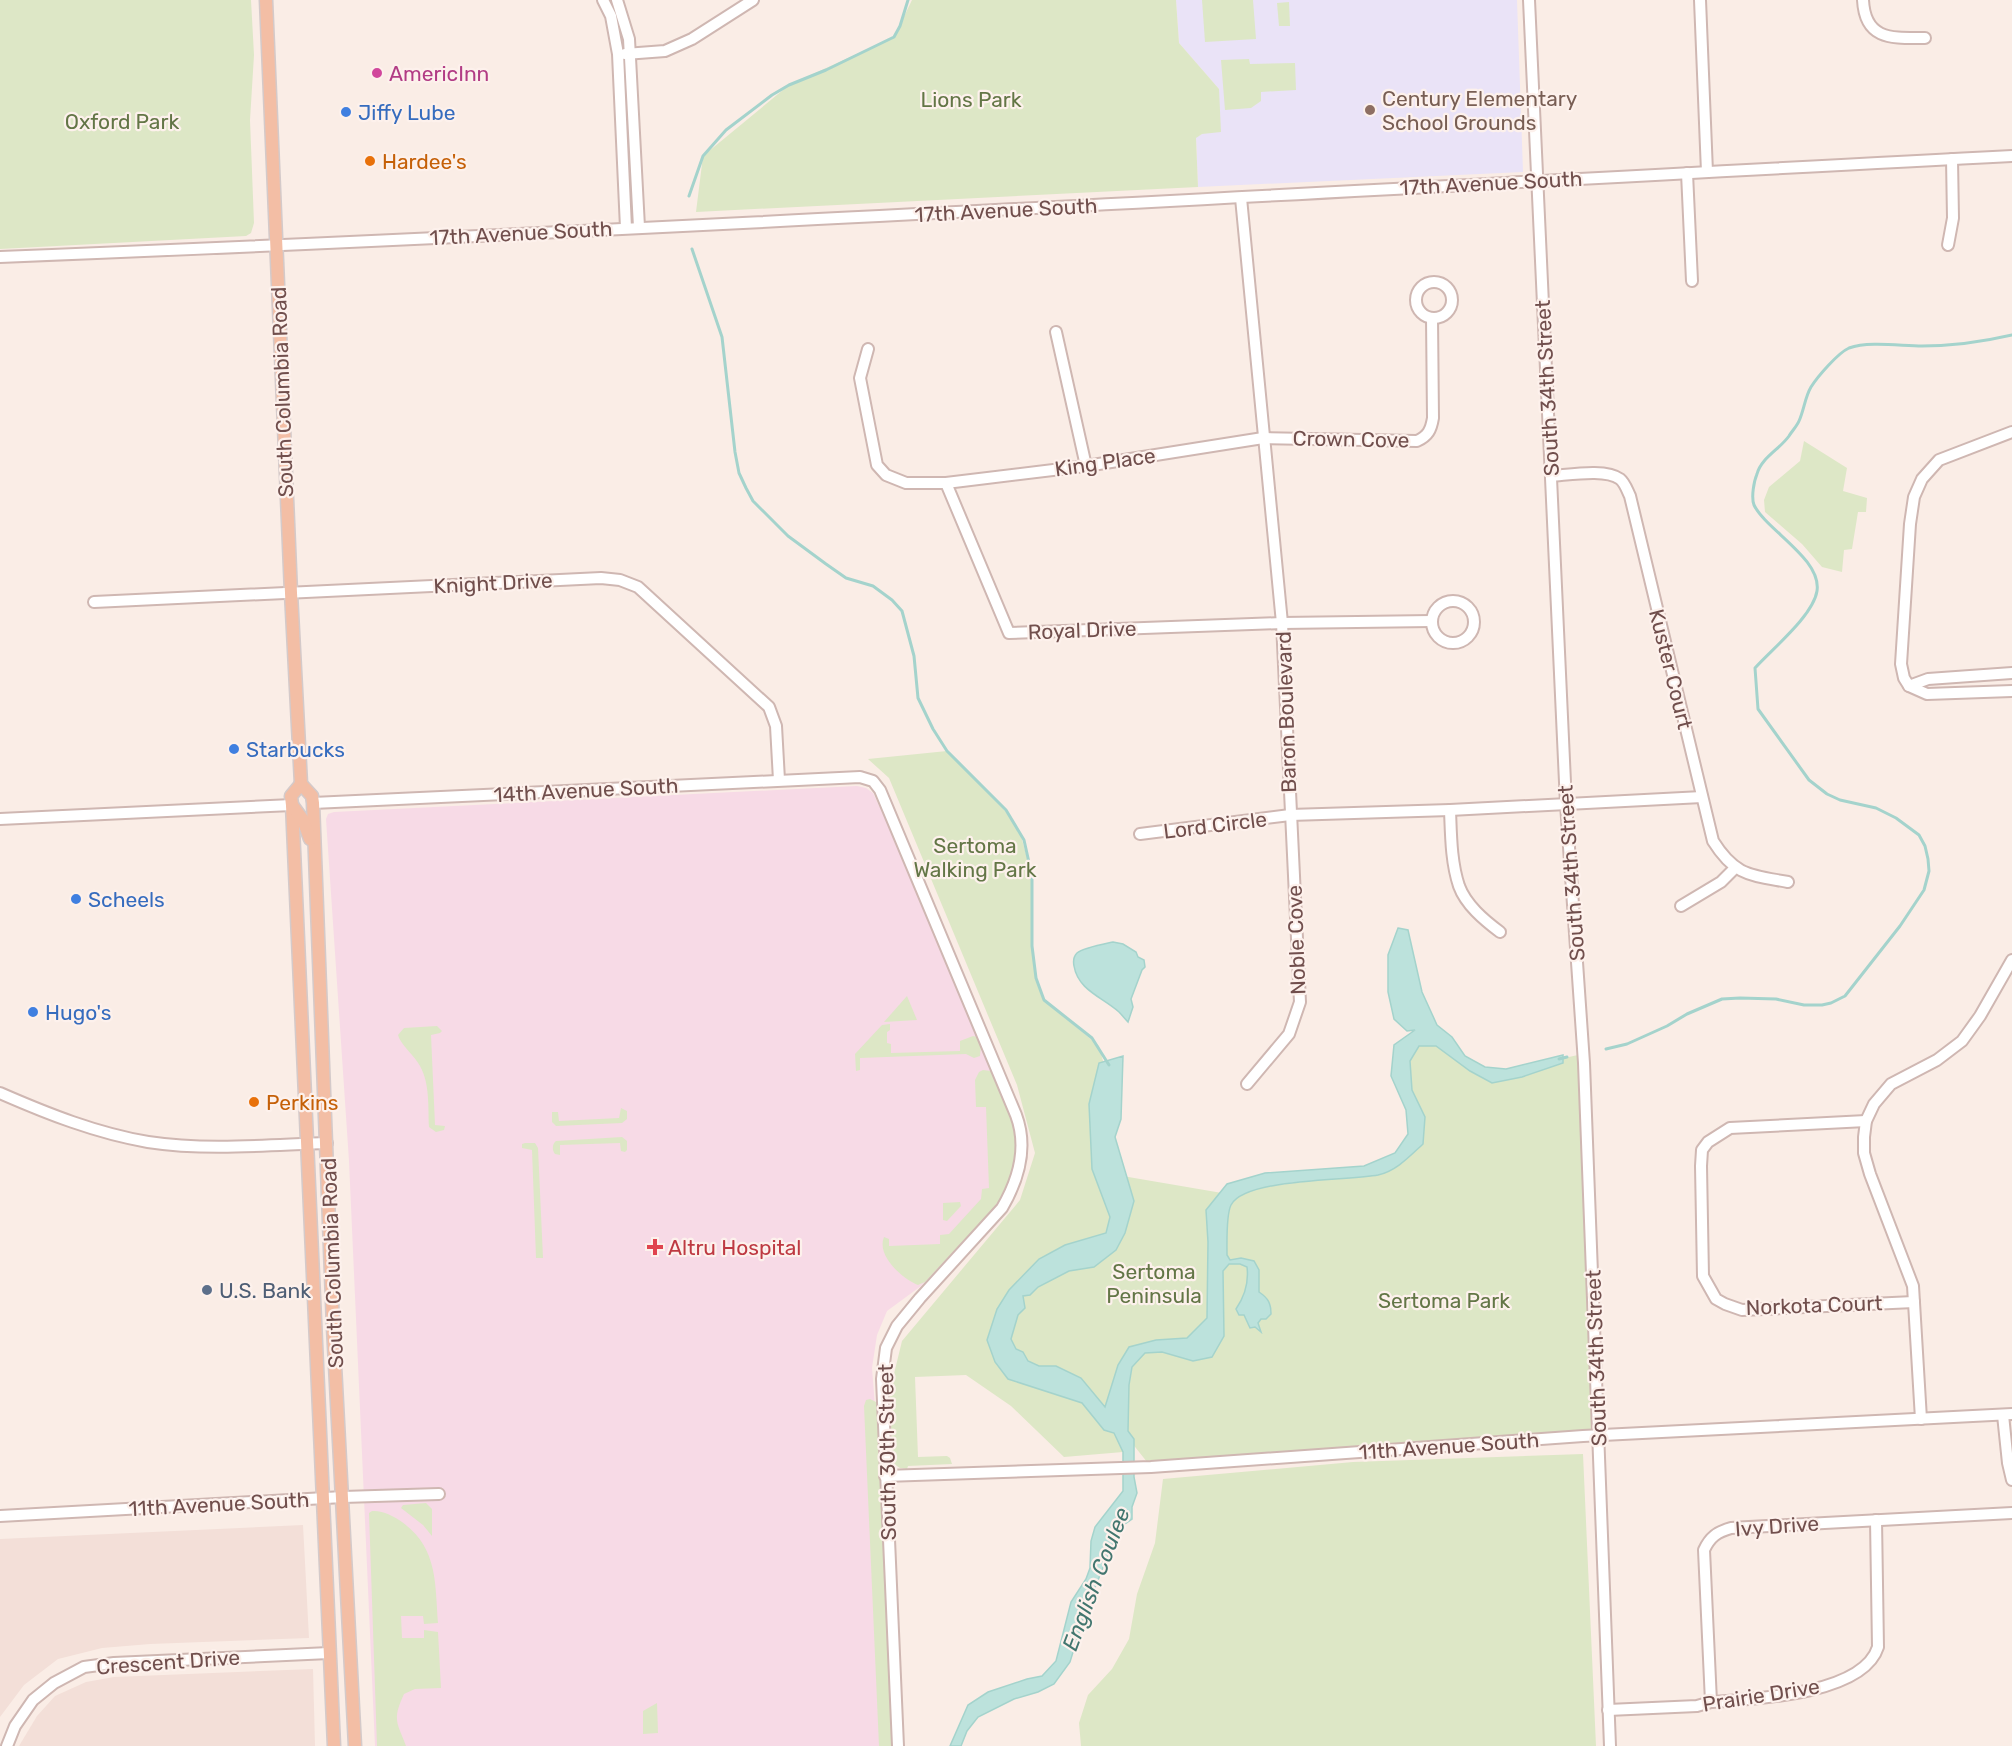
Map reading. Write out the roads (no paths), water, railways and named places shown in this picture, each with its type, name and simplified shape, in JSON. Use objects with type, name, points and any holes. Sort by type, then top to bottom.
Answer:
[{"type":"main road","name":"South Columbia Road","points":[[266,0],[301,784],[312,796],[313,803],[333,1327],[355,1746]]},
{"type":"main road","name":"South Columbia Road","points":[[301,784],[291,796],[334,1746]]},
{"type":"main road","points":[[292,805],[303,820],[314,858]]},
{"type":"street","points":[[603,0],[611,16],[618,54],[626,228]]},
{"type":"street","points":[[617,0],[627,26],[630,54],[639,227]]},
{"type":"street","points":[[618,54],[665,51],[692,39],[753,0]]},
{"type":"street","name":"South 34th Street","points":[[1529,0],[1566,804],[1583,1053],[1610,1746]]},
{"type":"street","points":[[1700,0],[1707,172]]},
{"type":"street","points":[[1863,0],[1863,14],[1872,29],[1893,38],[1925,38]]},
{"type":"street","name":"17th Avenue South","points":[[0,257],[276,246],[1241,198],[2012,156]]},
{"type":"street","points":[[1947,245],[1953,218],[1952,159]]},
{"type":"street","points":[[1687,173],[1692,281]]},
{"type":"street","name":"Baron Boulevard","points":[[1241,198],[1282,623],[1290,815],[1450,810],[1702,797]]},
{"type":"street","name":"Crown Cove","points":[[1263,438],[1417,441],[1426,436],[1432,428],[1433,418],[1432,318]]},
{"type":"street","points":[[1056,332],[1086,466]]},
{"type":"street","name":"King Place","points":[[868,349],[860,378],[871,446],[877,465],[886,475],[906,483],[946,483],[1086,466],[1263,438]]},
{"type":"street","points":[[2012,432],[1940,460],[1922,478],[1914,498],[1910,524],[1901,663],[1904,678],[1910,686],[1927,694],[2012,691]]},
{"type":"street","name":"Kuster Court","points":[[1551,476],[1601,473],[1610,475],[1620,479],[1630,496],[1713,841],[1722,855],[1735,868]]},
{"type":"street","name":"Royal Drive","points":[[946,483],[1009,633],[1282,623]]},
{"type":"street","name":"Knight Drive","points":[[94,602],[601,578],[620,580],[638,587],[769,707],[776,726],[779,780]]},
{"type":"street","points":[[1455,601],[1467,606],[1474,617],[1469,637],[1463,641],[1449,643],[1436,635],[1432,621],[1436,609],[1455,601]]},
{"type":"street","points":[[1282,623],[1432,621]]},
{"type":"street","points":[[1910,686],[1928,679],[2012,673]]},
{"type":"street","name":"14th Avenue South","points":[[313,803],[860,777]]},
{"type":"street","name":"South 30th Street","points":[[860,777],[873,781],[880,790],[1016,1115],[1022,1140],[1019,1170],[1002,1208],[920,1298],[897,1326],[886,1348],[882,1379],[898,1746]]},
{"type":"street","points":[[0,819],[292,805]]},
{"type":"street","points":[[1450,810],[1452,847],[1460,887],[1480,916],[1500,932]]},
{"type":"street","name":"Lord Circle","points":[[1140,834],[1290,815]]},
{"type":"street","name":"Noble Cove","points":[[1247,1084],[1289,1034],[1300,1002],[1290,815]]},
{"type":"street","points":[[1681,906],[1721,882],[1735,868],[1747,874],[1788,882]]},
{"type":"street","points":[[1922,1419],[1914,1286],[1870,1174],[1864,1153],[1863,1137],[1866,1121],[1874,1104],[1891,1084],[1936,1060],[1962,1041],[1980,1016],[2012,960]]},
{"type":"street","points":[[0,1093],[74,1123],[149,1142],[229,1147],[327,1143]]},
{"type":"street","name":"Norkota Court","points":[[1866,1121],[1730,1128],[1708,1142],[1702,1150],[1701,1166],[1703,1276],[1716,1299],[1742,1310],[1914,1302]]},
{"type":"street","points":[[2007,1414],[2008,1463],[2012,1480]]},
{"type":"street","name":"11th Avenue South","points":[[885,1476],[1146,1467],[1599,1436],[2007,1414]]},
{"type":"street","name":"11th Avenue South","points":[[0,1516],[343,1497],[439,1494]]},
{"type":"street","name":"Ivy Drive","points":[[1711,1702],[1704,1550],[1708,1540],[1718,1532],[1731,1528],[2012,1513]]},
{"type":"street","name":"Prairie Drive","points":[[1608,1710],[1697,1706],[1711,1702],[1798,1693],[1839,1681],[1869,1665],[1878,1647],[1876,1520]]},
{"type":"street","name":"Crescent Drive","points":[[7,1746],[15,1725],[33,1700],[54,1683],[84,1667],[114,1663],[329,1653]]},
{"type":"water","points":[[1398,928],[1408,930],[1422,992],[1437,1025],[1452,1037],[1465,1056],[1485,1067],[1506,1069],[1563,1055],[1563,1063],[1522,1077],[1492,1083],[1470,1071],[1436,1046],[1419,1046],[1410,1061],[1412,1090],[1425,1117],[1423,1144],[1407,1158],[1391,1170],[1378,1175],[1275,1185],[1240,1196],[1231,1205],[1227,1255],[1230,1260],[1241,1258],[1254,1261],[1259,1270],[1259,1292],[1268,1301],[1271,1314],[1258,1323],[1261,1332],[1255,1327],[1250,1328],[1244,1315],[1239,1315],[1236,1309],[1246,1289],[1247,1267],[1240,1264],[1229,1264],[1223,1271],[1224,1336],[1212,1357],[1193,1361],[1162,1352],[1145,1353],[1132,1367],[1129,1385],[1128,1431],[1134,1439],[1134,1477],[1137,1493],[1132,1507],[1132,1519],[1119,1528],[1086,1610],[1070,1662],[1054,1684],[1038,1692],[1014,1699],[978,1717],[967,1731],[961,1746],[950,1746],[968,1705],[988,1692],[1042,1676],[1056,1661],[1071,1602],[1086,1579],[1090,1568],[1091,1541],[1095,1527],[1123,1491],[1123,1452],[1114,1433],[1104,1430],[1082,1403],[1008,1379],[995,1362],[987,1340],[997,1309],[1009,1290],[1039,1259],[1065,1245],[1106,1233],[1110,1217],[1092,1169],[1089,1104],[1099,1063],[1123,1056],[1121,1119],[1115,1137],[1134,1201],[1125,1233],[1116,1250],[1094,1267],[1069,1271],[1038,1287],[1030,1295],[1023,1296],[1025,1308],[1018,1315],[1011,1339],[1016,1349],[1023,1352],[1028,1361],[1039,1366],[1056,1366],[1081,1378],[1105,1407],[1118,1365],[1129,1347],[1156,1340],[1187,1338],[1207,1318],[1206,1210],[1227,1184],[1265,1173],[1364,1166],[1395,1153],[1408,1134],[1406,1110],[1391,1076],[1394,1045],[1415,1030],[1407,1031],[1394,1019],[1388,992],[1388,955]]},
{"type":"water","points":[[1113,942],[1123,944],[1144,960],[1145,967],[1131,999],[1133,1007],[1128,1022],[1080,981],[1073,961],[1080,951]]},
{"type":"waterway","points":[[689,196],[703,156],[726,130],[789,85],[894,37],[908,0]]},
{"type":"waterway","points":[[692,249],[722,337],[735,452],[739,473],[746,488],[753,501],[788,536],[846,578],[873,586],[892,600],[902,611],[914,656],[918,698],[933,729],[947,751],[1006,810],[1024,840],[1032,876],[1032,946],[1036,978],[1044,1000],[1092,1038],[1109,1065]]},
{"type":"waterway","name":"English Coulee","points":[[1606,1049],[1627,1044],[1722,999],[1776,999],[1804,1005],[1831,1003],[1845,996],[1900,926],[1924,890],[1929,871],[1928,859],[1919,835],[1896,818],[1876,808],[1840,800],[1827,794],[1809,780],[1758,709],[1755,668],[1800,621],[1814,601],[1817,591],[1816,579],[1811,568],[1792,545],[1760,515],[1754,505],[1753,489],[1762,463],[1785,441],[1798,423],[1811,387],[1828,365],[1849,348],[1885,344],[1922,346],[1956,344],[2012,335]]},
{"type":"waterway","name":"English Coulee","points":[[1559,1059],[1567,1057]]},
{"type":"place","name":"AmericInn","points":[[377,73]]},
{"type":"place","name":"Century Elementary School Grounds","points":[[1370,110]]},
{"type":"place","name":"Jiffy Lube","points":[[346,112]]},
{"type":"place","name":"Hardee's","points":[[370,161]]},
{"type":"place","name":"Starbucks","points":[[234,749]]},
{"type":"place","name":"Scheels","points":[[76,899]]},
{"type":"place","name":"Hugo's","points":[[33,1012]]},
{"type":"place","name":"Perkins","points":[[254,1102]]},
{"type":"place","name":"Altru Hospital","points":[[655,1247]]},
{"type":"place","name":"U.S. Bank","points":[[207,1290]]},
{"type":"park label","name":"Lions Park","points":[[971,99]]},
{"type":"park label","name":"Oxford Park","points":[[122,121]]},
{"type":"park label","name":"Sertoma Walking Park","points":[[975,857]]},
{"type":"park label","name":"Sertoma Peninsula","points":[[1154,1283]]},
{"type":"park label","name":"Sertoma Park","points":[[1444,1300]]}]
